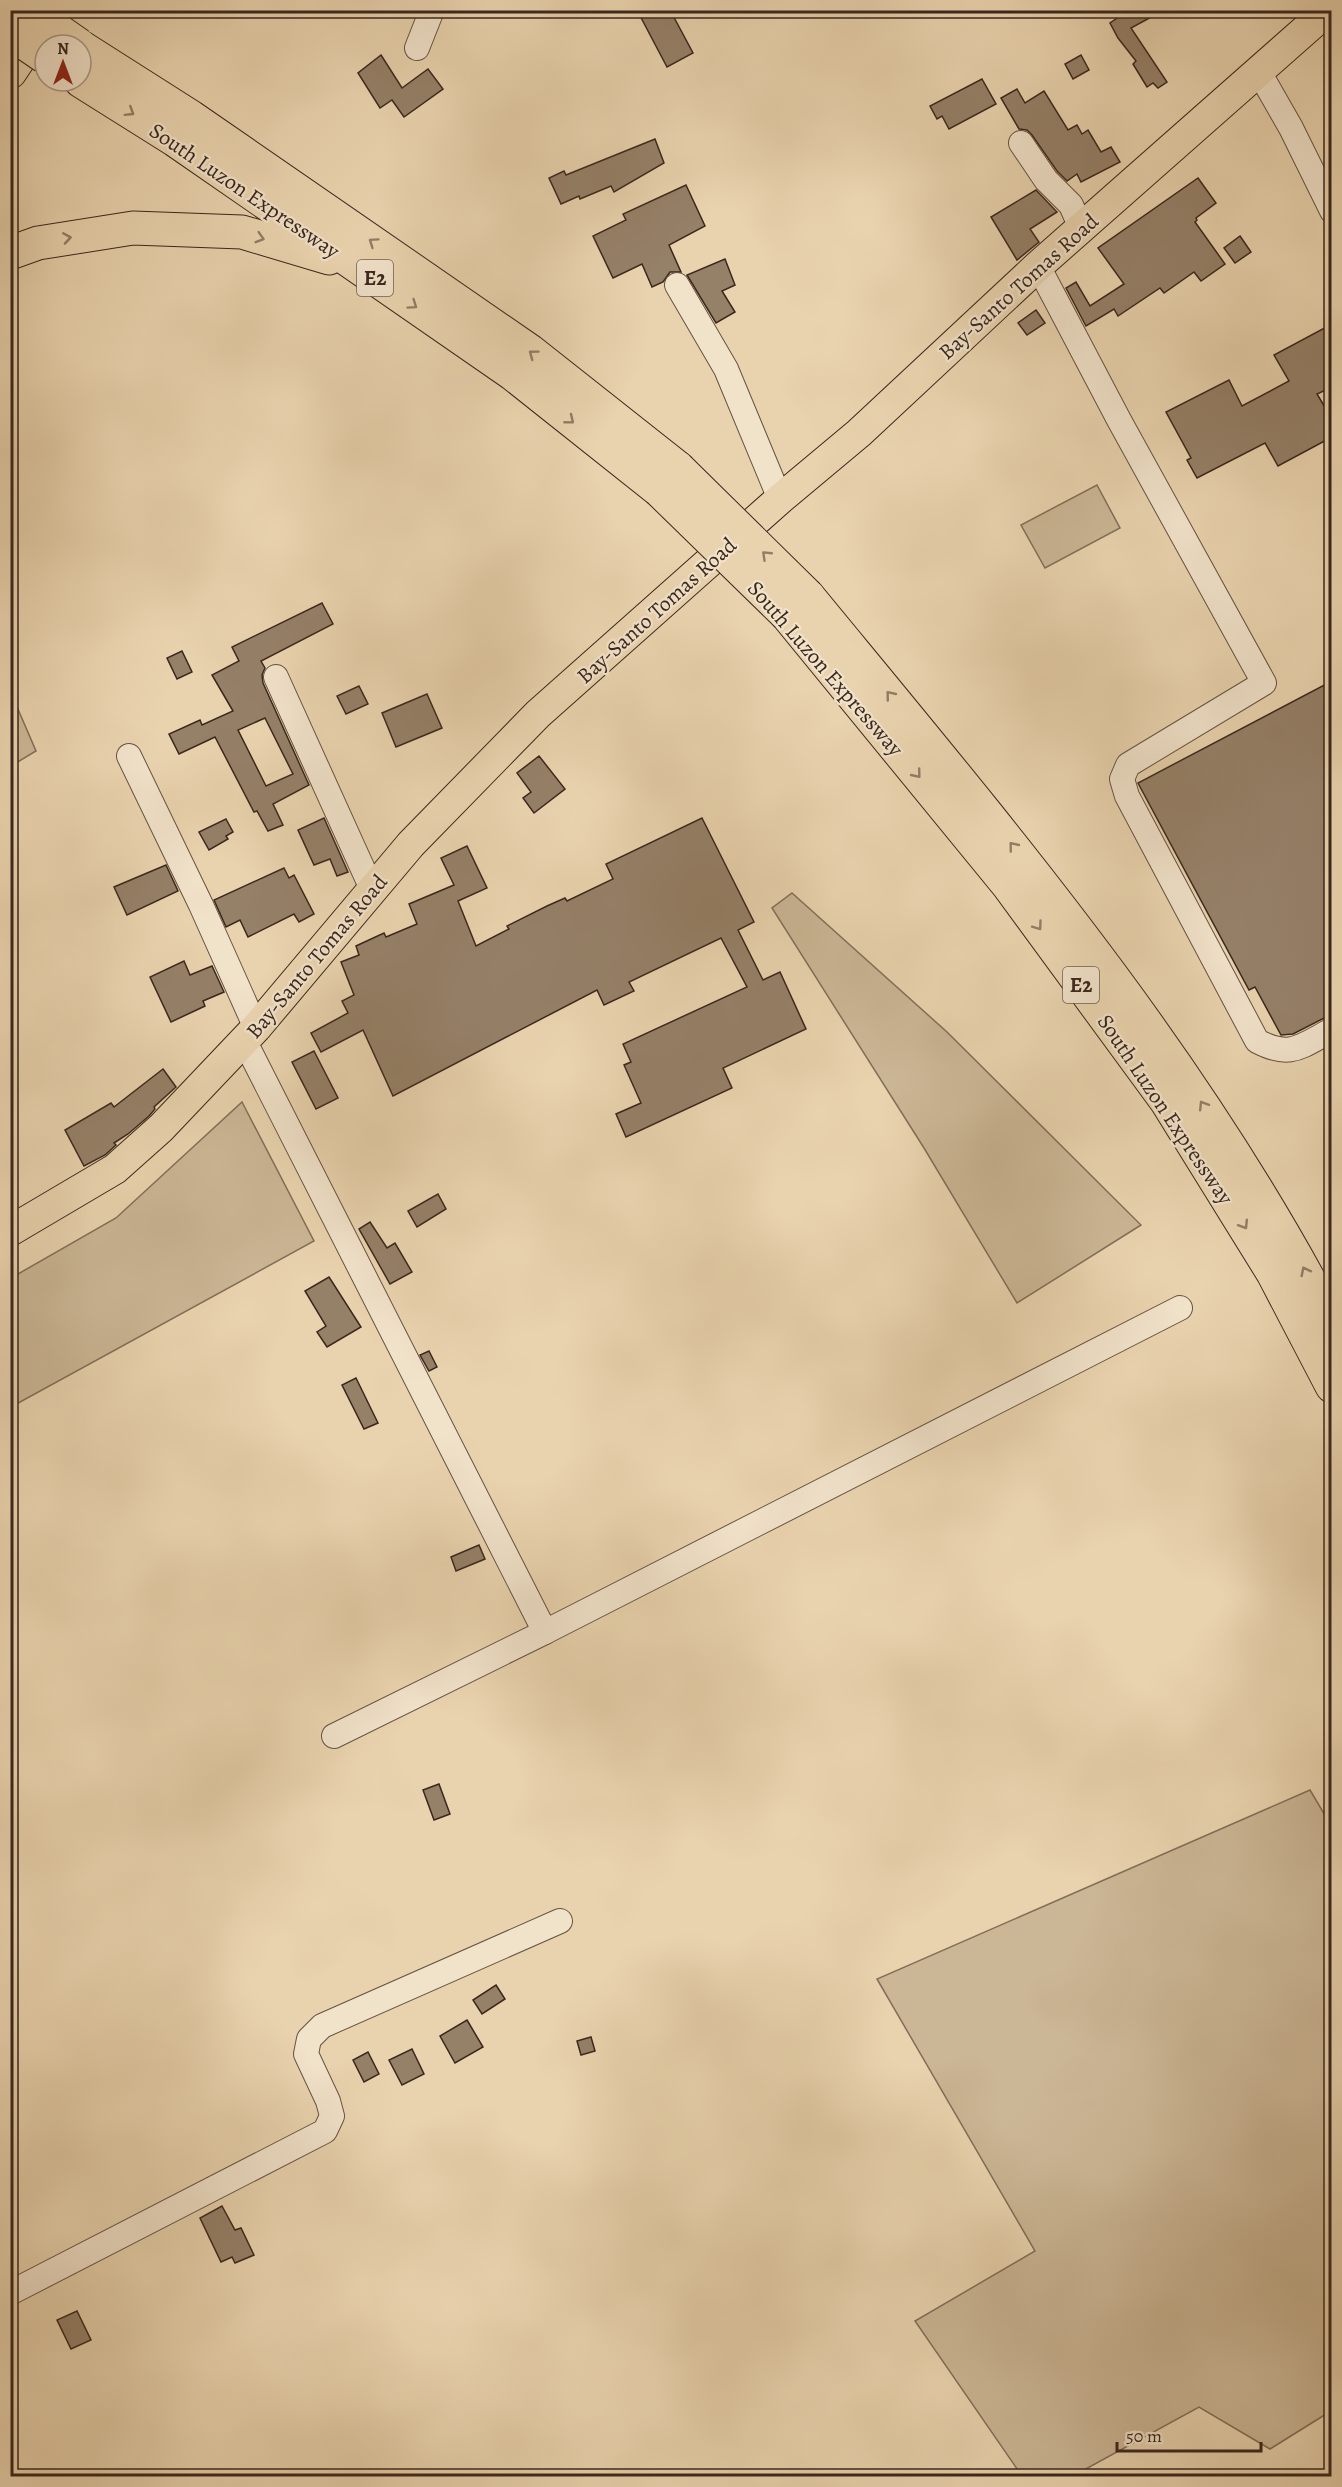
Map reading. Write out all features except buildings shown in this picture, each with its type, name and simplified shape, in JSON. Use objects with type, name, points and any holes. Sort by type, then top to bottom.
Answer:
[{"type":"highway","points":[[10,43],[30,10]]},
{"type":"highway","name":"South Luzon Expressway","points":[[30,10],[62,33]]},
{"type":"highway","points":[[10,72],[51,10]]},
{"type":"highway","points":[[10,33],[33,49]]},
{"type":"highway","name":"South Luzon Expressway","points":[[93,54],[201,123],[530,351],[668,479],[797,605],[1031,867],[1191,1085],[1298,1258],[1332,1323]]},
{"type":"highway","name":"South Luzon Expressway","points":[[93,89],[175,140],[668,479]]},
{"type":"highway","points":[[10,253],[38,243],[134,228],[242,232],[358,267]]},
{"type":"highway","name":"South Luzon Expressway","points":[[797,605],[1008,885],[1167,1102],[1273,1273],[1332,1386]]},
{"type":"main road","name":"Bay-Santo Tomas Road","points":[[10,1231],[115,1169],[161,1128],[250,1034],[411,844],[538,714],[780,499],[859,433],[1038,266],[1328,10]]},
{"type":"street","points":[[417,48],[432,10]]},
{"type":"street","points":[[1259,72],[1291,128],[1332,211]]},
{"type":"street","points":[[1021,143],[1046,180],[1071,205],[1082,228]]},
{"type":"street","points":[[1038,266],[1119,420],[1264,683],[1128,765],[1122,780],[1127,796],[1257,1041],[1272,1049],[1291,1051],[1332,1030]]},
{"type":"street","points":[[677,285],[726,369],[780,499]]},
{"type":"street","points":[[276,677],[372,889]]},
{"type":"street","points":[[129,756],[201,905],[250,1034],[544,1632]]},
{"type":"street","points":[[334,1736],[544,1632],[1180,1308]]},
{"type":"street","points":[[10,2293],[325,2131],[332,2116],[328,2101],[306,2054],[309,2039],[322,2026],[560,1921]]},
{"type":"shaded area","points":[[1097,485],[1120,528],[1045,568],[1021,525]]},
{"type":"shaded area","points":[[11,693],[36,751],[10,766]]},
{"type":"shaded area","points":[[792,893],[947,1032],[1141,1225],[1017,1303],[924,1148],[772,908]]},
{"type":"shaded area","points":[[242,1102],[314,1241],[11,1407],[11,1278],[116,1218]]},
{"type":"shaded area","points":[[1310,1790],[1332,1827],[1331,2411],[1270,2449],[1199,2407],[1073,2476],[1022,2476],[915,2321],[1035,2251],[877,1979]]}]
